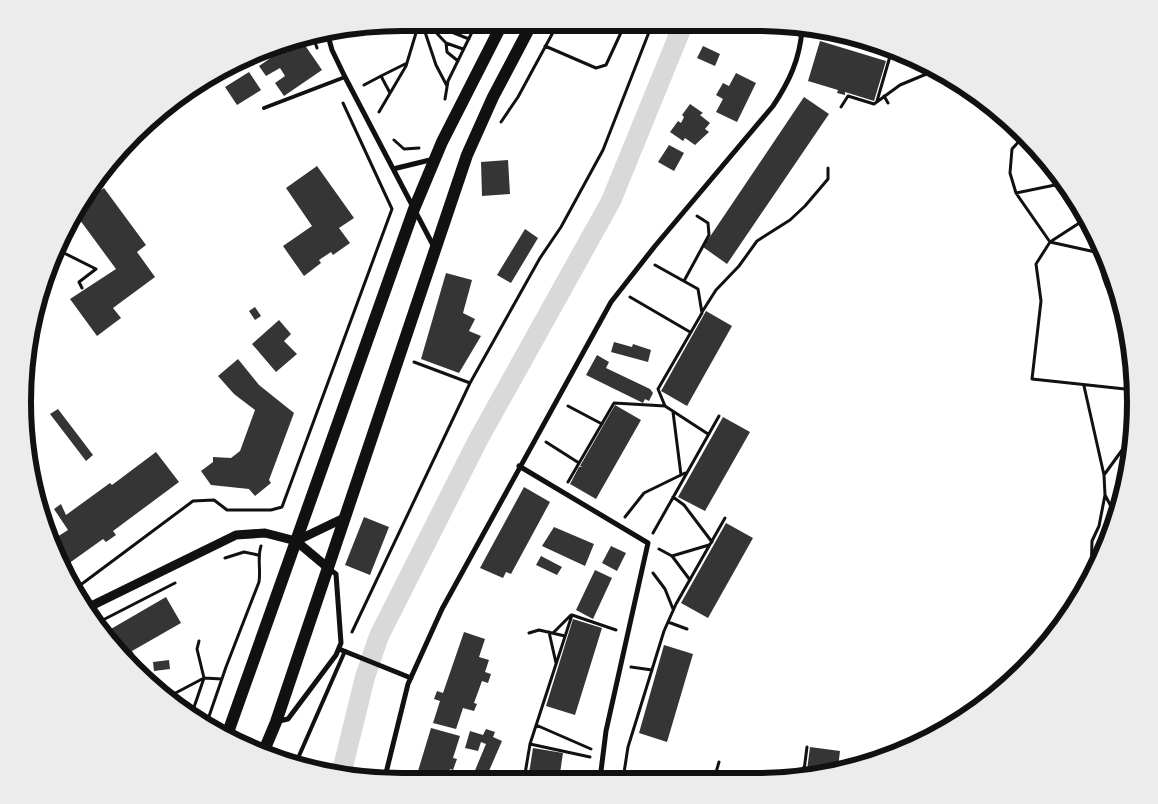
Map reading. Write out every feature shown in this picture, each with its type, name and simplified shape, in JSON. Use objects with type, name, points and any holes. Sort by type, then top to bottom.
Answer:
[{"type":"main road","points":[[229,730],[414,209],[435,158],[498,31]]},
{"type":"main road","points":[[266,747],[276,722],[467,155],[493,97],[528,31]]},
{"type":"street","points":[[386,772],[411,678],[442,609],[519,466],[611,302],[654,246],[773,106],[790,81],[801,44],[802,34]]},
{"type":"street","points":[[329,38],[332,50],[345,77],[435,249]]},
{"type":"street","points":[[393,169],[435,158]]},
{"type":"street","points":[[519,466],[648,542],[627,634],[601,773]]},
{"type":"street","points":[[296,541],[344,518]]},
{"type":"street","points":[[93,606],[236,535],[265,533],[296,541],[336,574],[342,650],[288,719],[276,722]]},
{"type":"street","points":[[342,650],[411,678]]},
{"type":"lane","points":[[264,108],[345,77]]},
{"type":"lane","points":[[297,757],[342,650]]},
{"type":"path","points":[[379,112],[406,66],[418,31]]},
{"type":"path","points":[[424,31],[436,65],[447,87]]},
{"type":"path","points":[[434,31],[446,43],[463,49]]},
{"type":"path","points":[[448,31],[468,39]]},
{"type":"path","points":[[448,81],[472,31]]},
{"type":"path","points":[[497,127],[518,97],[554,31]]},
{"type":"path","points":[[545,46],[596,68],[603,67],[606,65],[622,31]]},
{"type":"path","points":[[346,630],[349,639],[470,383],[540,258],[561,227],[603,150],[649,31]]},
{"type":"path","points":[[315,42],[319,55]]},
{"type":"path","points":[[446,43],[447,52],[458,61]]},
{"type":"path","points":[[877,102],[890,56]]},
{"type":"path","points":[[364,85],[405,64]]},
{"type":"path","points":[[842,107],[848,96],[874,104],[900,85],[928,73]]},
{"type":"path","points":[[381,76],[390,93]]},
{"type":"path","points":[[80,585],[193,501],[214,500],[227,510],[271,510],[282,506],[392,209],[333,81]]},
{"type":"path","points":[[884,96],[888,103]]},
{"type":"path","points":[[1019,141],[1012,149],[1010,173],[1016,193],[1050,242],[1095,252]]},
{"type":"path","points":[[404,149],[419,149],[425,142]]},
{"type":"path","points":[[665,406],[658,389],[716,290],[739,266],[757,241],[790,220],[805,206],[828,180],[828,168]]},
{"type":"path","points":[[1016,193],[1056,185]]},
{"type":"path","points":[[691,223],[702,210]]},
{"type":"path","points":[[684,281],[709,235],[708,223],[697,216]]},
{"type":"path","points":[[1080,223],[1050,242],[1036,264],[1041,301],[1032,379],[1125,389],[1127,397]]},
{"type":"path","points":[[63,252],[96,269],[78,282],[82,288]]},
{"type":"path","points":[[651,269],[661,258]]},
{"type":"path","points":[[1100,263],[1100,272],[1104,285],[1110,293]]},
{"type":"path","points":[[655,265],[698,289],[702,313]]},
{"type":"path","points":[[624,304],[635,290]]},
{"type":"path","points":[[629,296],[690,332]]},
{"type":"path","points":[[411,371],[416,353]]},
{"type":"path","points":[[414,362],[470,383]]},
{"type":"path","points":[[1084,386],[1104,475],[1105,495],[1099,526],[1092,541],[1091,561]]},
{"type":"path","points":[[562,492],[614,403],[665,406],[708,434]]},
{"type":"path","points":[[561,412],[565,404],[602,424]]},
{"type":"path","points":[[673,411],[681,476]]},
{"type":"path","points":[[690,580],[675,563],[672,556],[648,542],[719,416]]},
{"type":"path","points":[[540,450],[549,434]]},
{"type":"path","points":[[545,442],[579,463]]},
{"type":"path","points":[[1104,475],[1124,447]]},
{"type":"path","points":[[618,525],[644,493],[687,472]]},
{"type":"path","points":[[1105,495],[1111,507]]},
{"type":"path","points":[[673,497],[684,505],[711,543]]},
{"type":"path","points":[[625,773],[628,747],[668,622],[725,518]]},
{"type":"path","points":[[672,556],[711,543]]},
{"type":"path","points":[[209,718],[259,582],[262,567],[258,555],[244,552],[220,559]]},
{"type":"path","points":[[643,562],[665,589],[674,610]]},
{"type":"path","points":[[103,621],[181,580]]},
{"type":"path","points":[[572,615],[627,634]]},
{"type":"path","points":[[551,633],[572,615]]},
{"type":"path","points":[[525,773],[530,744],[572,615]]},
{"type":"path","points":[[668,622],[686,629]]},
{"type":"path","points":[[529,633],[539,630],[565,636]]},
{"type":"path","points":[[551,633],[556,664]]},
{"type":"path","points":[[194,708],[204,678],[197,649],[199,641]]},
{"type":"path","points":[[630,666],[652,670]]},
{"type":"path","points":[[174,694],[204,678],[222,679]]},
{"type":"path","points":[[536,725],[603,754]]},
{"type":"path","points":[[530,744],[590,757]]},
{"type":"path","points":[[804,770],[807,747]]},
{"type":"path","points":[[716,773],[719,762]]},
{"type":"building","points":[[820,41],[886,61],[874,101],[845,92],[845,95],[837,93],[838,90],[808,81]]},
{"type":"building","points":[[304,44],[322,70],[284,96],[275,83],[285,76],[280,68],[266,76],[259,66],[279,52]]},
{"type":"building","points":[[703,46],[720,54],[715,66],[697,58]]},
{"type":"building","points":[[249,72],[261,90],[237,105],[225,87]]},
{"type":"building","points":[[736,73],[756,83],[737,122],[716,112],[723,99],[716,95],[723,83],[729,86]]},
{"type":"building","points":[[804,97],[829,114],[727,264],[703,247]]},
{"type":"building","points":[[690,104],[703,113],[700,115],[710,123],[705,129],[709,132],[695,145],[685,138],[683,141],[670,132],[678,121],[681,123],[684,117],[682,115]]},
{"type":"building","points":[[669,145],[684,153],[674,171],[658,162]]},
{"type":"building","points":[[508,160],[510,194],[482,196],[481,162]]},
{"type":"building","points":[[317,166],[354,218],[339,228],[350,243],[333,255],[331,252],[319,260],[321,263],[304,276],[283,246],[312,226],[286,188]]},
{"type":"building","points":[[104,188],[146,245],[137,252],[155,277],[113,308],[121,318],[97,336],[70,299],[116,269],[80,219],[95,195]]},
{"type":"building","points":[[525,229],[538,238],[511,283],[497,275]]},
{"type":"building","points":[[446,273],[472,280],[463,313],[475,319],[469,331],[481,336],[459,373],[421,359]]},
{"type":"building","points":[[255,307],[261,316],[255,320],[249,311]]},
{"type":"building","points":[[706,311],[732,326],[687,406],[661,391]]},
{"type":"building","points":[[279,320],[291,334],[284,341],[297,354],[276,372],[252,344]]},
{"type":"building","points":[[614,342],[632,347],[633,344],[651,350],[648,362],[611,352]]},
{"type":"building","points":[[597,355],[609,362],[606,368],[650,389],[653,393],[649,401],[645,399],[643,403],[586,375]]},
{"type":"building","points":[[238,359],[259,385],[294,413],[269,480],[271,483],[255,496],[249,489],[211,485],[201,471],[213,462],[213,457],[231,458],[240,451],[255,410],[234,394],[218,376]]},
{"type":"building","points":[[615,405],[641,420],[596,499],[570,484],[579,467],[583,466],[580,466]]},
{"type":"building","points":[[58,409],[93,455],[86,461],[50,414]]},
{"type":"building","points":[[723,417],[750,432],[705,511],[678,497]]},
{"type":"building","points":[[156,452],[179,482],[113,531],[116,535],[106,542],[103,539],[68,564],[56,535],[57,537],[68,530],[54,509],[61,504],[66,515],[110,483],[112,485]]},
{"type":"building","points":[[524,487],[550,502],[511,574],[506,572],[503,578],[480,568]]},
{"type":"building","points":[[364,517],[389,527],[370,575],[345,565]]},
{"type":"building","points":[[726,523],[753,538],[708,618],[681,603]]},
{"type":"building","points":[[554,527],[594,544],[585,566],[542,546]]},
{"type":"building","points":[[611,546],[626,553],[617,571],[602,563]]},
{"type":"building","points":[[541,556],[562,567],[557,575],[536,565]]},
{"type":"building","points":[[595,570],[612,578],[593,619],[576,610]]},
{"type":"building","points":[[166,597],[181,623],[132,651],[135,659],[110,630]]},
{"type":"building","points":[[573,619],[602,628],[575,715],[546,706]]},
{"type":"building","points":[[464,632],[485,639],[479,657],[489,660],[485,672],[491,674],[488,683],[482,681],[474,703],[477,704],[474,711],[463,708],[456,729],[433,723],[440,701],[434,699],[437,691],[443,693]]},
{"type":"building","points":[[664,645],[693,654],[667,742],[639,733]]},
{"type":"building","points":[[169,660],[170,669],[154,671],[153,662]]},
{"type":"building","points":[[431,728],[460,736],[453,758],[457,759],[453,770],[450,769],[449,773],[418,771]]},
{"type":"building","points":[[486,729],[495,732],[493,737],[502,741],[488,773],[474,773],[486,744],[481,742],[478,751],[465,748],[470,731],[483,735]]},
{"type":"building","points":[[810,747],[840,751],[839,763],[807,769]]},
{"type":"building","points":[[533,748],[563,753],[560,773],[529,773]]},
{"type":"waterway","points":[[343,768],[365,677],[379,636],[478,440],[611,201],[680,31]]}]
